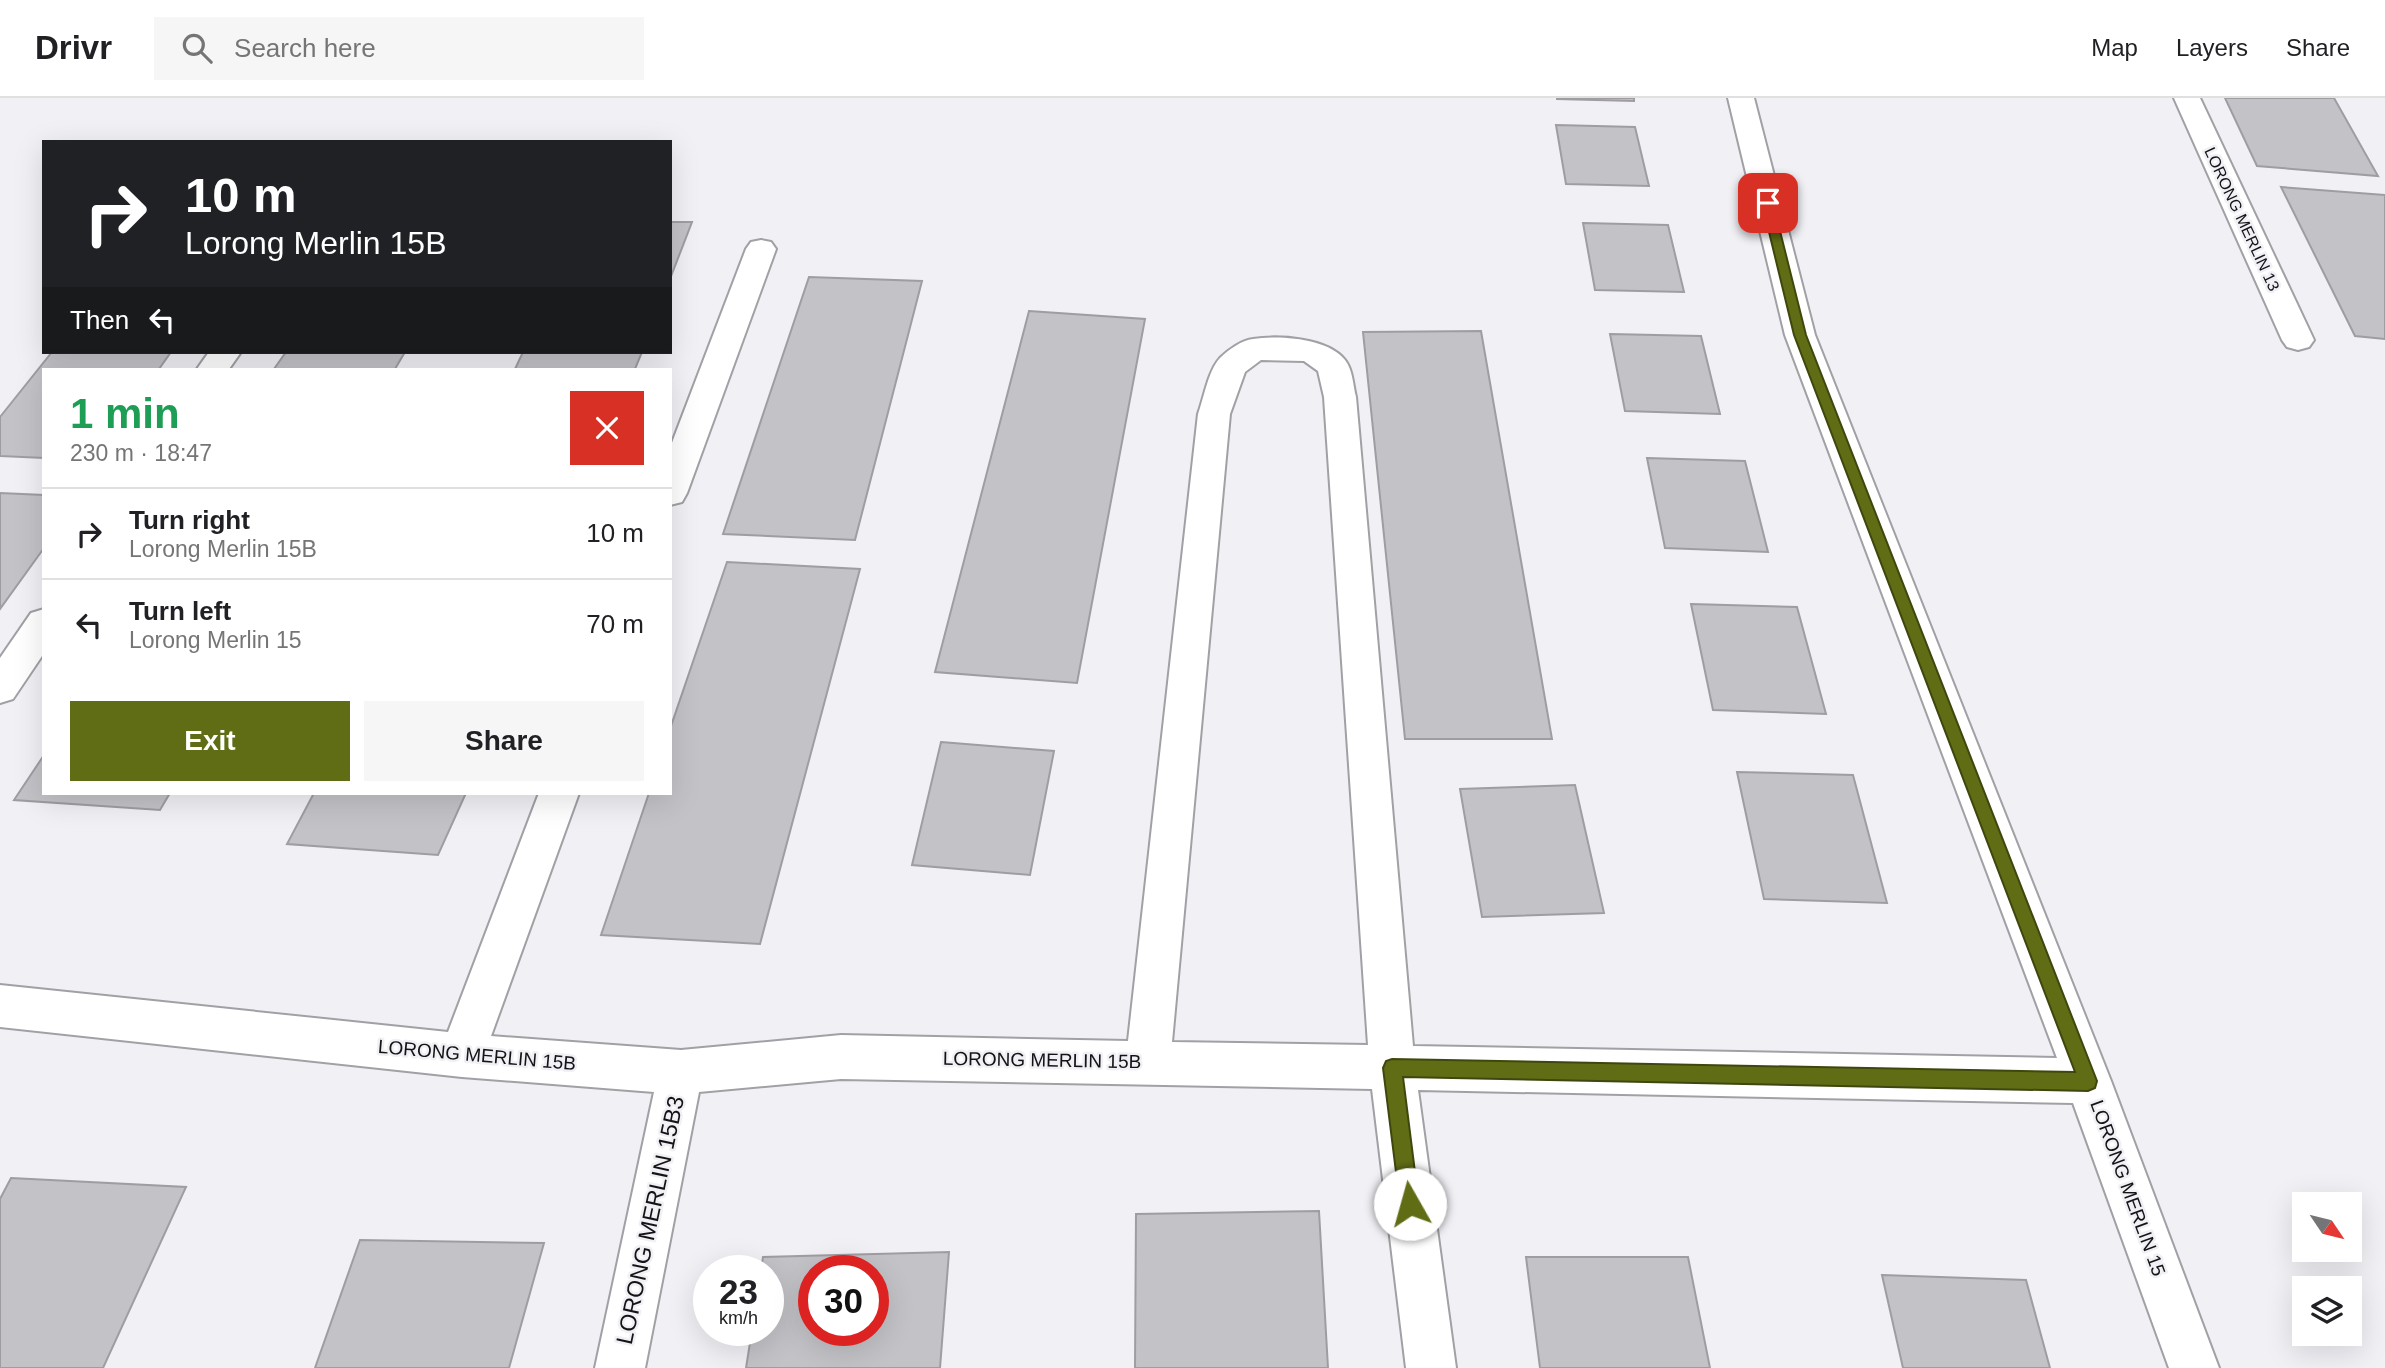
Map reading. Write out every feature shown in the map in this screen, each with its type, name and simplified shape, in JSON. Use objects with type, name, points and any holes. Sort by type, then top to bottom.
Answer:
[{"type":"street","name":"LORONG MERLIN 15","points":[[1741,98],[1800,335],[2088,1081],[2194,1368]]},
{"type":"street","name":"LORONG MERLIN 13","points":[[2187,98],[2298,340]]},
{"type":"street","points":[[672,488],[761,249]]},
{"type":"street","points":[[1148,1062],[1214,414],[1231,366],[1254,349],[1311,351],[1333,366],[1340,397],[1392,1068],[1431,1368]]},
{"type":"street","points":[[0,688],[42,626]]},
{"type":"street","points":[[461,1055],[558,795]]},
{"type":"street","name":"LORONG MERLIN 15B","points":[[0,1006],[461,1055],[681,1072],[841,1057],[2088,1081]]},
{"type":"street","name":"LORONG MERLIN 15B3","points":[[620,1368],[681,1072]]},
{"type":"building","points":[[1634,98],[1634,101],[1557,99]]},
{"type":"building","points":[[2225,98],[2334,98],[2378,176],[2257,166]]},
{"type":"building","points":[[1556,125],[1635,127],[1649,186],[1566,184]]},
{"type":"building","points":[[2281,187],[2385,195],[2385,339],[2355,336]]},
{"type":"building","points":[[672,222],[692,222],[672,274]]},
{"type":"building","points":[[1583,223],[1668,225],[1684,292],[1595,290]]},
{"type":"building","points":[[809,277],[922,281],[855,540],[723,534]]},
{"type":"building","points":[[1029,311],[1145,319],[1077,683],[935,672]]},
{"type":"building","points":[[1481,331],[1552,739],[1405,739],[1363,332]]},
{"type":"building","points":[[1610,334],[1701,336],[1720,414],[1625,411]]},
{"type":"building","points":[[50,354],[170,354],[160,368],[42,368],[42,458],[0,456],[0,417]]},
{"type":"building","points":[[285,354],[404,354],[396,368],[275,368]]},
{"type":"building","points":[[522,354],[641,354],[635,368],[515,368]]},
{"type":"building","points":[[1647,458],[1745,461],[1768,552],[1665,548]]},
{"type":"building","points":[[0,493],[42,495],[42,551],[0,609]]},
{"type":"building","points":[[727,562],[860,569],[760,944],[601,935],[648,795],[672,795],[672,723]]},
{"type":"building","points":[[1691,604],[1797,607],[1826,714],[1713,710]]},
{"type":"building","points":[[941,742],[1054,751],[1030,875],[912,865]]},
{"type":"building","points":[[42,758],[42,795],[169,795],[160,810],[14,800]]},
{"type":"building","points":[[1737,772],[1853,775],[1887,903],[1764,899]]},
{"type":"building","points":[[1575,785],[1604,913],[1482,917],[1460,789]]},
{"type":"building","points":[[313,795],[465,795],[438,855],[287,844]]},
{"type":"building","points":[[11,1178],[186,1187],[103,1368],[0,1368],[0,1199]]},
{"type":"building","points":[[1319,1211],[1328,1368],[1135,1368],[1136,1214]]},
{"type":"building","points":[[360,1240],[544,1243],[509,1368],[315,1368]]},
{"type":"building","points":[[949,1252],[940,1368],[746,1368],[749,1346],[784,1346],[784,1256],[798,1256],[798,1346],[889,1346],[889,1255],[837,1255]]},
{"type":"building","points":[[1526,1257],[1688,1257],[1710,1368],[1540,1368]]},
{"type":"building","points":[[1882,1275],[2026,1280],[2050,1368],[1903,1368]]},
{"type":"route","points":[[1410,1204],[1392,1068],[2088,1081],[1800,335],[1768,203]]}]
